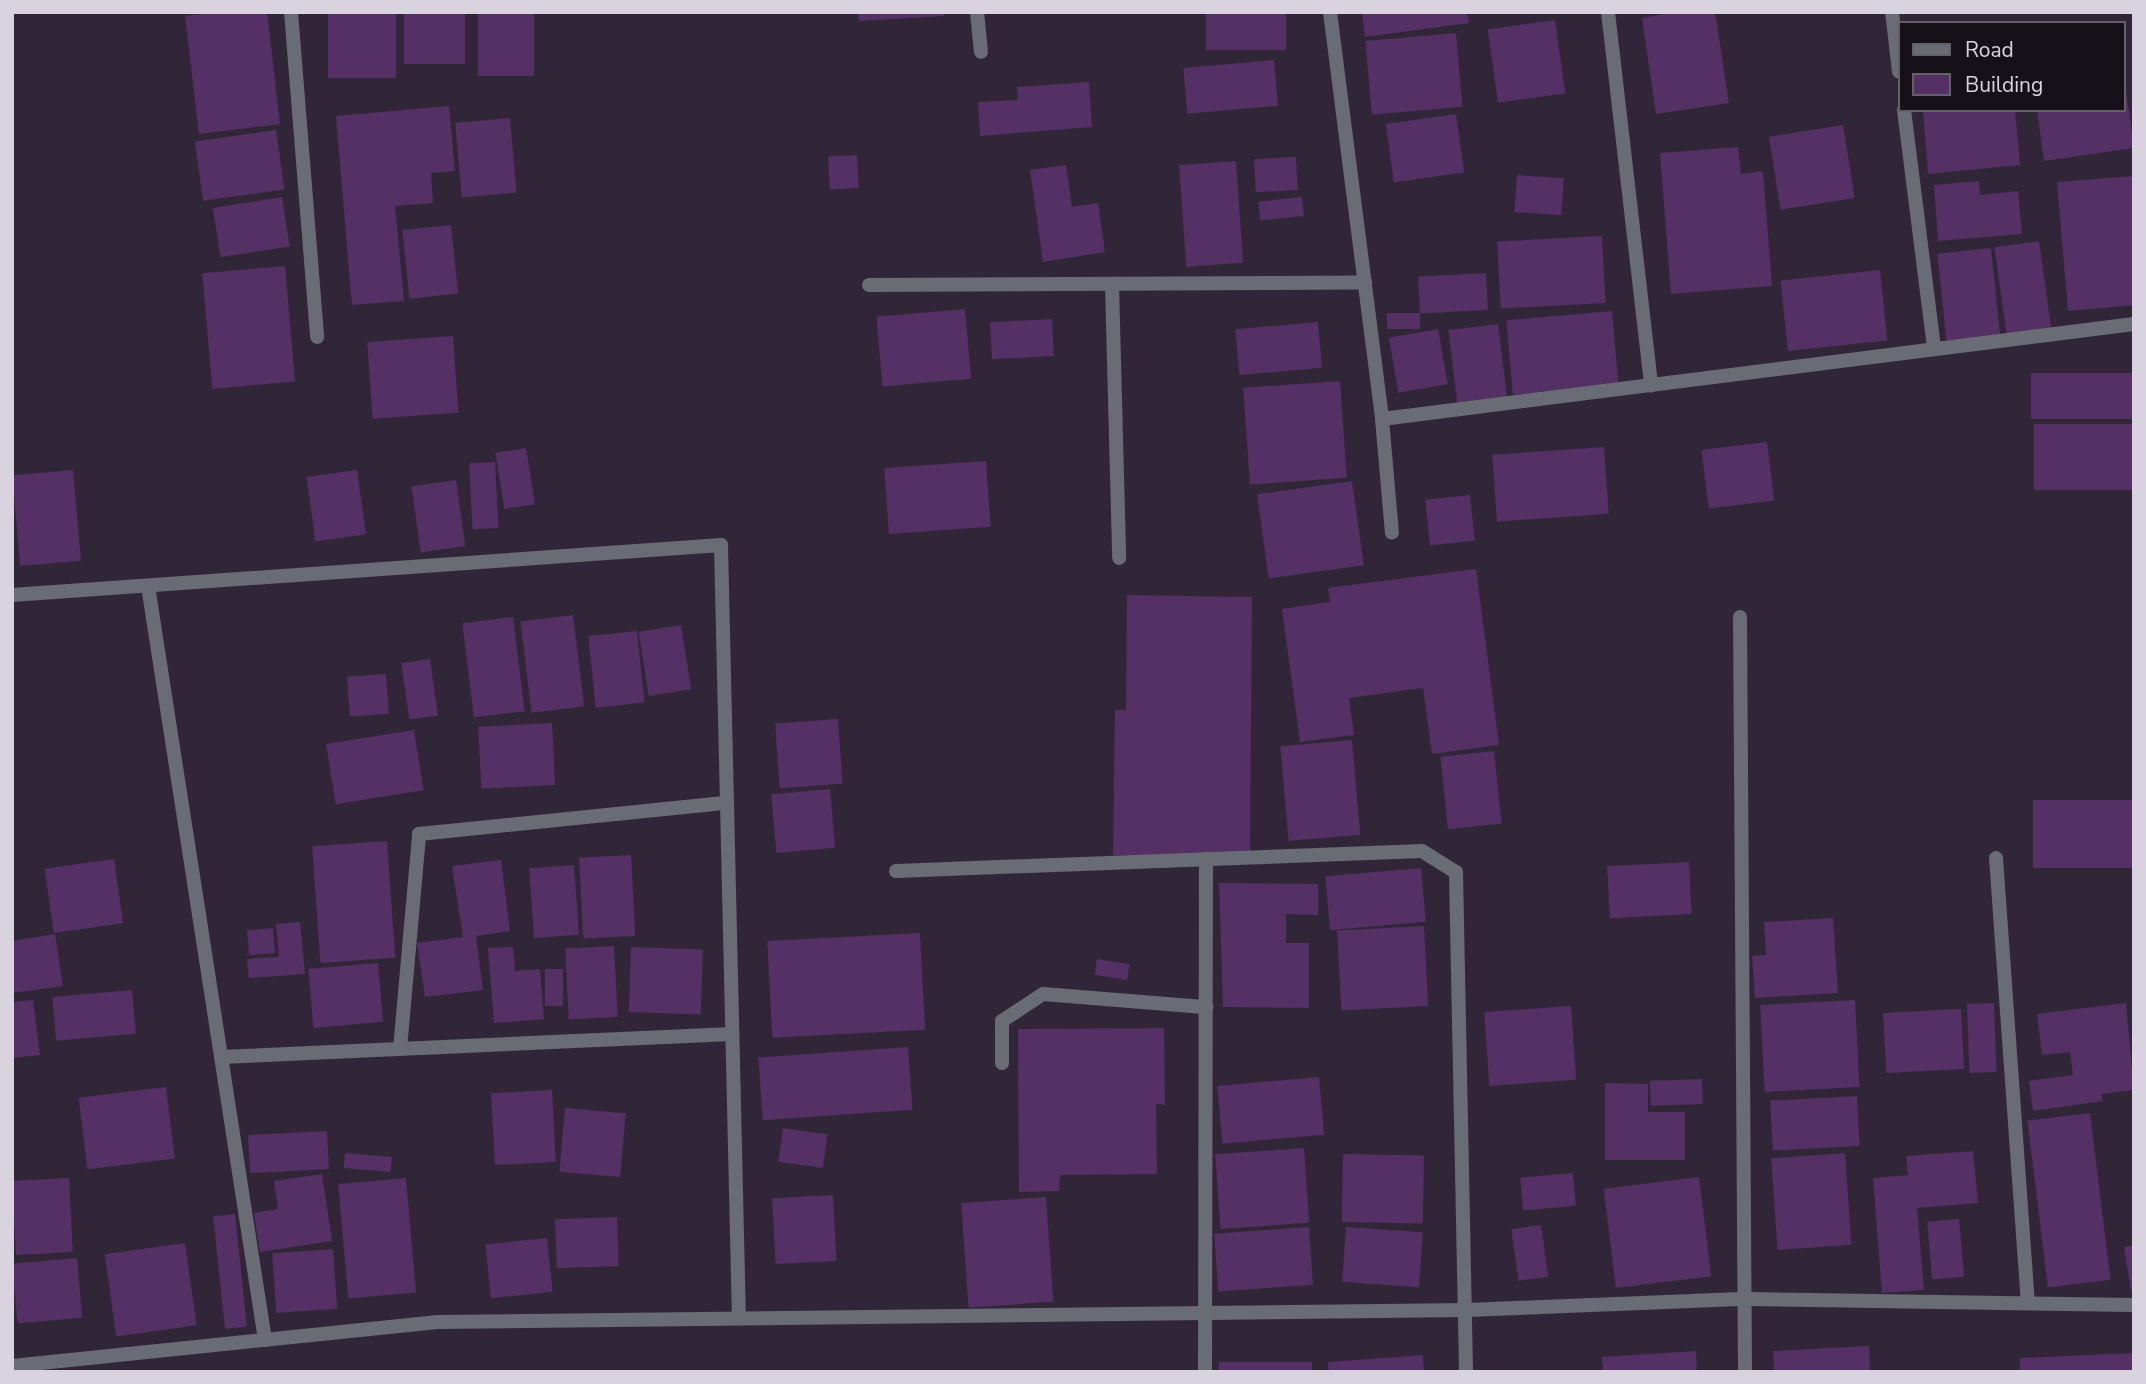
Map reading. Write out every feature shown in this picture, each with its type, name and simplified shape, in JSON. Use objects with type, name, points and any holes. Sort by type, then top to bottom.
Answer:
[{"type":"street","points":[[291,12],[317,337]]},
{"type":"street","points":[[977,12],[981,52]]},
{"type":"street","points":[[1330,12],[1382,419],[1392,533]]},
{"type":"street","points":[[1608,12],[1651,386]]},
{"type":"street","points":[[1892,12],[1898,63]]},
{"type":"street","points":[[1904,112],[1934,349]]},
{"type":"street","points":[[869,285],[1365,282]]},
{"type":"street","points":[[1112,284],[1119,558]]},
{"type":"street","points":[[1382,419],[2134,324]]},
{"type":"street","points":[[12,595],[721,545],[739,1318]]},
{"type":"street","points":[[148,586],[265,1340]]},
{"type":"street","points":[[1740,617],[1745,1372]]},
{"type":"street","points":[[400,1049],[419,835],[726,803]]},
{"type":"street","points":[[896,871],[1422,851],[1456,872],[1466,1372]]},
{"type":"street","points":[[1996,858],[2028,1301]]},
{"type":"street","points":[[1205,1372],[1206,859]]},
{"type":"street","points":[[1002,1063],[1002,1021],[1043,994],[1206,1007]]},
{"type":"street","points":[[221,1057],[732,1034]]},
{"type":"street","points":[[12,1366],[37,1367],[438,1322],[1466,1310],[1746,1299],[2028,1301],[2134,1305]]},
{"type":"building","points":[[216,12],[267,12],[280,124],[199,134],[185,16]]},
{"type":"building","points":[[328,12],[396,12],[396,78],[328,78]]},
{"type":"building","points":[[404,12],[465,12],[465,64],[404,64]]},
{"type":"building","points":[[478,12],[534,12],[534,76],[478,76]]},
{"type":"building","points":[[858,12],[943,12],[944,16],[859,21]]},
{"type":"building","points":[[1206,12],[1286,12],[1286,50],[1206,50]]},
{"type":"building","points":[[1362,12],[1467,12],[1469,23],[1365,37]]},
{"type":"building","points":[[1676,12],[1715,12],[1729,103],[1656,114],[1642,18]]},
{"type":"building","points":[[1555,20],[1565,93],[1498,103],[1488,29]]},
{"type":"building","points":[[1456,33],[1462,107],[1372,115],[1365,41]]},
{"type":"building","points":[[1274,60],[1278,106],[1187,114],[1183,68]]},
{"type":"building","points":[[1089,82],[1092,127],[980,136],[978,102],[1018,100],[1017,87]]},
{"type":"building","points":[[2125,83],[2134,148],[2044,161],[2037,112],[2125,112]]},
{"type":"building","points":[[449,106],[455,171],[431,173],[433,203],[395,206],[404,301],[352,305],[336,116]]},
{"type":"building","points":[[1923,112],[2015,112],[2020,165],[1928,174]]},
{"type":"building","points":[[1456,114],[1464,172],[1394,182],[1386,124]]},
{"type":"building","points":[[510,118],[517,193],[462,198],[455,123]]},
{"type":"building","points":[[1843,125],[1855,198],[1780,210],[1769,137]]},
{"type":"building","points":[[276,130],[284,189],[203,201],[195,141]]},
{"type":"building","points":[[1738,147],[1741,174],[1763,171],[1772,286],[1671,294],[1660,153]]},
{"type":"building","points":[[857,155],[859,188],[830,189],[828,157]]},
{"type":"building","points":[[1296,157],[1298,190],[1256,192],[1254,159]]},
{"type":"building","points":[[1236,161],[1243,263],[1186,267],[1179,165]]},
{"type":"building","points":[[1066,165],[1072,207],[1098,203],[1105,252],[1043,262],[1030,170]]},
{"type":"building","points":[[1517,175],[1564,178],[1561,215],[1514,212]]},
{"type":"building","points":[[2134,176],[2134,305],[2068,311],[2057,182]]},
{"type":"building","points":[[1979,181],[1980,195],[2018,191],[2022,234],[1938,241],[1934,185]]},
{"type":"building","points":[[282,197],[290,246],[221,257],[213,208]]},
{"type":"building","points":[[1302,197],[1304,216],[1260,220],[1258,202]]},
{"type":"building","points":[[451,225],[458,294],[409,299],[402,230]]},
{"type":"building","points":[[1602,236],[1606,303],[1501,308],[1497,241]]},
{"type":"building","points":[[2039,241],[2052,330],[2007,336],[1994,247]]},
{"type":"building","points":[[1991,248],[2000,337],[1947,342],[1937,254]]},
{"type":"building","points":[[285,266],[295,382],[212,389],[202,273]]},
{"type":"building","points":[[1880,270],[1887,341],[1788,351],[1781,280]]},
{"type":"building","points":[[1486,273],[1488,310],[1420,314],[1418,277]]},
{"type":"building","points":[[965,309],[971,379],[882,386],[876,317]]},
{"type":"building","points":[[1612,311],[1619,386],[1513,395],[1506,320]]},
{"type":"building","points":[[1387,313],[1420,313],[1420,329],[1387,329]]},
{"type":"building","points":[[1052,319],[1054,356],[992,359],[990,322]]},
{"type":"building","points":[[1318,322],[1322,368],[1239,375],[1235,329]]},
{"type":"building","points":[[1498,324],[1507,396],[1457,403],[1448,330]]},
{"type":"building","points":[[1438,329],[1448,384],[1398,393],[1389,338]]},
{"type":"building","points":[[453,336],[458,413],[373,419],[367,342]]},
{"type":"building","points":[[2031,373],[2134,373],[2134,419],[2031,419]]},
{"type":"building","points":[[1340,381],[1347,478],[1250,485],[1243,388]]},
{"type":"building","points":[[2034,424],[2134,424],[2134,490],[2034,490]]},
{"type":"building","points":[[1767,442],[1774,501],[1709,509],[1701,450]]},
{"type":"building","points":[[1604,447],[1609,514],[1497,522],[1492,455]]},
{"type":"building","points":[[526,448],[535,504],[504,509],[495,453]]},
{"type":"building","points":[[986,461],[991,527],[889,534],[884,468]]},
{"type":"building","points":[[495,462],[498,528],[472,529],[469,463]]},
{"type":"building","points":[[73,470],[81,561],[20,566],[12,475]]},
{"type":"building","points":[[357,470],[366,534],[316,541],[306,477]]},
{"type":"building","points":[[456,480],[465,546],[421,553],[411,486]]},
{"type":"building","points":[[1352,481],[1364,565],[1269,579],[1257,494]]},
{"type":"building","points":[[1470,495],[1475,541],[1430,545],[1425,500]]},
{"type":"building","points":[[1476,569],[1499,745],[1432,754],[1423,688],[1349,698],[1354,735],[1300,742],[1282,609],[1330,602],[1328,588]]},
{"type":"building","points":[[1127,595],[1252,597],[1250,855],[1113,855],[1115,710],[1126,710]]},
{"type":"building","points":[[573,615],[584,706],[532,713],[520,621]]},
{"type":"building","points":[[513,617],[525,711],[474,718],[462,623]]},
{"type":"building","points":[[681,625],[691,689],[649,696],[639,632]]},
{"type":"building","points":[[637,631],[645,703],[596,708],[588,636]]},
{"type":"building","points":[[430,659],[438,715],[409,719],[401,663]]},
{"type":"building","points":[[386,674],[389,714],[350,717],[347,677]]},
{"type":"building","points":[[838,719],[843,784],[780,788],[775,723]]},
{"type":"building","points":[[552,723],[555,785],[481,789],[478,727]]},
{"type":"building","points":[[414,730],[424,790],[336,804],[326,744]]},
{"type":"building","points":[[1352,740],[1360,835],[1289,841],[1280,746]]},
{"type":"building","points":[[1494,751],[1502,824],[1448,829],[1440,757]]},
{"type":"building","points":[[830,789],[835,848],[776,853],[771,794]]},
{"type":"building","points":[[2033,800],[2134,800],[2134,868],[2033,868]]},
{"type":"building","points":[[387,841],[395,958],[320,963],[312,846]]},
{"type":"building","points":[[631,855],[635,936],[583,939],[579,858]]},
{"type":"building","points":[[114,859],[123,923],[54,933],[45,869]]},
{"type":"building","points":[[501,860],[510,931],[476,936],[483,990],[425,997],[417,943],[463,937],[452,866]]},
{"type":"building","points":[[1689,862],[1692,914],[1610,918],[1607,866]]},
{"type":"building","points":[[574,865],[579,935],[534,938],[529,868]]},
{"type":"building","points":[[1421,868],[1426,922],[1330,930],[1325,876]]},
{"type":"building","points":[[1219,883],[1318,884],[1318,915],[1286,914],[1286,943],[1309,943],[1309,1008],[1223,1007]]},
{"type":"building","points":[[1833,918],[1838,993],[1755,998],[1752,956],[1766,955],[1764,922]]},
{"type":"building","points":[[300,922],[305,974],[249,978],[247,959],[279,957],[276,924]]},
{"type":"building","points":[[1424,926],[1428,1006],[1341,1010],[1337,931]]},
{"type":"building","points":[[273,928],[275,953],[249,955],[247,930]]},
{"type":"building","points":[[920,933],[925,1030],[772,1038],[767,941]]},
{"type":"building","points":[[55,934],[63,986],[12,993],[12,941]]},
{"type":"building","points":[[614,946],[618,1017],[569,1019],[565,949]]},
{"type":"building","points":[[513,947],[515,971],[540,969],[544,1019],[494,1023],[488,948]]},
{"type":"building","points":[[631,947],[703,950],[701,1014],[629,1012]]},
{"type":"building","points":[[1097,959],[1130,964],[1127,980],[1094,975]]},
{"type":"building","points":[[378,963],[383,1022],[313,1028],[308,969]]},
{"type":"building","points":[[545,969],[563,969],[563,1006],[545,1006]]},
{"type":"building","points":[[132,990],[136,1034],[56,1041],[52,997]]},
{"type":"building","points":[[33,1000],[40,1055],[12,1058],[12,1002]]},
{"type":"building","points":[[1855,1000],[1860,1087],[1765,1092],[1760,1005]]},
{"type":"building","points":[[1994,1003],[1996,1072],[1969,1073],[1967,1004]]},
{"type":"building","points":[[2126,1003],[2134,1090],[2101,1094],[2103,1101],[2033,1111],[2029,1081],[2073,1075],[2070,1052],[2042,1055],[2037,1014]]},
{"type":"building","points":[[1571,1006],[1576,1080],[1489,1086],[1484,1012]]},
{"type":"building","points":[[1961,1009],[1964,1069],[1886,1073],[1883,1013]]},
{"type":"building","points":[[1164,1028],[1165,1105],[1156,1104],[1157,1174],[1060,1175],[1059,1191],[1019,1192],[1018,1029]]},
{"type":"building","points":[[908,1047],[912,1110],[763,1120],[758,1057]]},
{"type":"building","points":[[1319,1077],[1324,1135],[1222,1144],[1217,1086]]},
{"type":"building","points":[[1702,1079],[1703,1104],[1651,1106],[1650,1081]]},
{"type":"building","points":[[1605,1083],[1648,1084],[1648,1112],[1685,1112],[1685,1160],[1605,1160]]},
{"type":"building","points":[[166,1087],[175,1158],[87,1169],[79,1098]]},
{"type":"building","points":[[552,1090],[556,1162],[495,1165],[491,1093]]},
{"type":"building","points":[[1857,1096],[1860,1146],[1773,1150],[1770,1101]]},
{"type":"building","points":[[565,1108],[626,1113],[620,1177],[559,1172]]},
{"type":"building","points":[[2090,1113],[2110,1280],[2048,1287],[2027,1121]]},
{"type":"building","points":[[783,1128],[828,1134],[823,1168],[778,1162]]},
{"type":"building","points":[[327,1131],[329,1169],[250,1173],[248,1135]]},
{"type":"building","points":[[1304,1148],[1309,1223],[1220,1229],[1215,1154]]},
{"type":"building","points":[[1973,1151],[1978,1203],[1917,1208],[1924,1290],[1882,1293],[1873,1178],[1908,1175],[1906,1156]]},
{"type":"building","points":[[345,1153],[392,1157],[391,1172],[344,1168]]},
{"type":"building","points":[[1845,1153],[1851,1245],[1778,1250],[1771,1158]]},
{"type":"building","points":[[1343,1154],[1424,1155],[1423,1223],[1342,1222]]},
{"type":"building","points":[[1573,1173],[1576,1206],[1523,1210],[1520,1178]]},
{"type":"building","points":[[322,1174],[332,1241],[260,1252],[254,1213],[278,1209],[274,1181]]},
{"type":"building","points":[[1699,1177],[1711,1276],[1616,1288],[1604,1189]]},
{"type":"building","points":[[69,1178],[73,1252],[16,1255],[12,1181]]},
{"type":"building","points":[[406,1178],[416,1293],[348,1298],[338,1184]]},
{"type":"building","points":[[833,1195],[836,1261],[776,1264],[772,1198]]},
{"type":"building","points":[[1046,1197],[1053,1302],[969,1308],[961,1203]]},
{"type":"building","points":[[235,1214],[247,1326],[225,1329],[213,1216]]},
{"type":"building","points":[[617,1217],[619,1266],[557,1268],[555,1219]]},
{"type":"building","points":[[1959,1219],[1964,1277],[1932,1280],[1927,1222]]},
{"type":"building","points":[[1541,1225],[1548,1276],[1519,1281],[1511,1229]]},
{"type":"building","points":[[1309,1227],[1313,1285],[1218,1291],[1214,1234]]},
{"type":"building","points":[[1346,1227],[1423,1232],[1419,1287],[1342,1282]]},
{"type":"building","points":[[547,1238],[553,1292],[491,1298],[485,1244]]},
{"type":"building","points":[[185,1243],[197,1325],[116,1336],[105,1254]]},
{"type":"building","points":[[2134,1245],[2134,1291],[2131,1291],[2124,1247]]},
{"type":"building","points":[[333,1249],[337,1309],[276,1313],[272,1253]]},
{"type":"building","points":[[77,1258],[82,1318],[17,1323],[12,1264]]},
{"type":"building","points":[[1869,1346],[1870,1372],[1774,1372],[1773,1351]]},
{"type":"building","points":[[1696,1351],[1697,1372],[1603,1372],[1602,1357]]},
{"type":"building","points":[[2134,1353],[2134,1372],[2020,1372],[2020,1358]]},
{"type":"building","points":[[1423,1355],[1424,1372],[1329,1372],[1328,1362]]},
{"type":"building","points":[[1219,1362],[1312,1362],[1312,1372],[1219,1372]]}]
